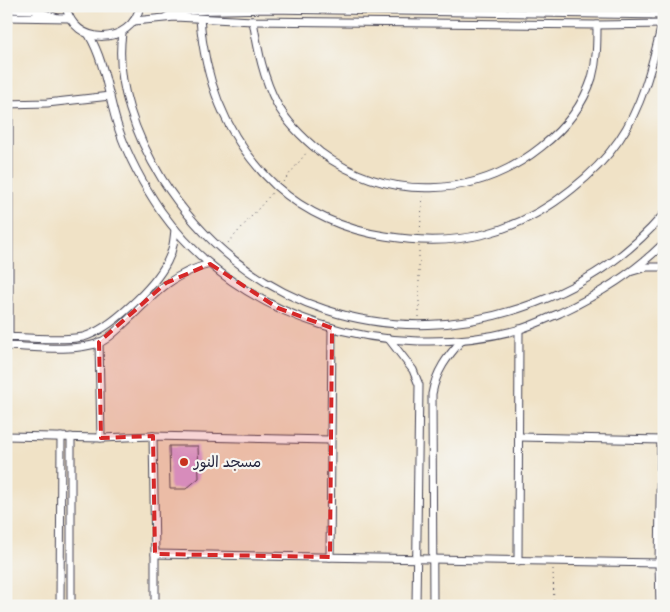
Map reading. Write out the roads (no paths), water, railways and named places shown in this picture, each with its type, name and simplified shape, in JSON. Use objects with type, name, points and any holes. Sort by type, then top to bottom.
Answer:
[{"type":"street","points":[[66,6],[70,18],[82,31],[89,35],[106,37],[122,32],[134,21],[140,6]]},
{"type":"street","points":[[6,9],[33,10],[51,14],[56,18]]},
{"type":"street","points":[[164,18],[177,12],[268,9],[664,15]]},
{"type":"street","points":[[6,17],[70,18]]},
{"type":"street","points":[[134,21],[164,18],[597,25],[663,24],[650,73],[638,108],[608,155],[582,181],[541,211],[498,231],[459,239],[419,240],[369,234],[344,226],[298,203],[278,188],[250,157],[227,122],[218,103],[206,64],[200,19]]},
{"type":"street","points":[[253,20],[266,82],[283,113],[312,146],[337,164],[364,177],[394,185],[424,188],[472,183],[495,176],[517,165],[555,136],[570,119],[592,79],[597,57],[597,25]]},
{"type":"street","points":[[122,32],[120,66],[134,120],[144,146],[172,194],[189,216],[221,250],[250,273],[278,290],[306,302],[357,318],[383,322],[419,325],[489,318],[572,287],[609,264],[642,237],[664,214]]},
{"type":"street","points":[[89,35],[100,57],[118,129],[130,158],[144,185],[175,229],[210,264],[251,293],[278,308],[307,320],[366,336],[389,340],[427,342],[462,340],[519,330],[592,296],[630,272],[652,255],[664,242]]},
{"type":"street","points":[[110,96],[47,103],[7,104],[8,337],[74,338],[88,335],[102,328],[134,302],[162,270],[172,250],[175,229]]},
{"type":"street","points":[[6,346],[73,347],[100,342],[122,325],[166,283],[187,271],[210,264]]},
{"type":"street","points":[[630,272],[647,267],[664,267]]},
{"type":"street","points":[[330,557],[332,328]]},
{"type":"street","points":[[518,561],[519,330]]},
{"type":"street","points":[[389,340],[413,370],[418,385],[416,606]]},
{"type":"street","points":[[433,606],[432,394],[438,371],[444,360],[462,340]]},
{"type":"street","points":[[100,342],[101,438]]},
{"type":"street","points":[[6,436],[101,438],[153,436],[330,440]]},
{"type":"street","points":[[153,436],[156,554],[155,606]]},
{"type":"street","points":[[60,606],[61,437]]},
{"type":"street","points":[[71,606],[72,437]]},
{"type":"street","points":[[519,437],[662,440],[659,563],[660,606]]},
{"type":"street","points":[[156,554],[659,563]]},
{"type":"place","name":"مسجد النور","points":[[184,462]]}]
